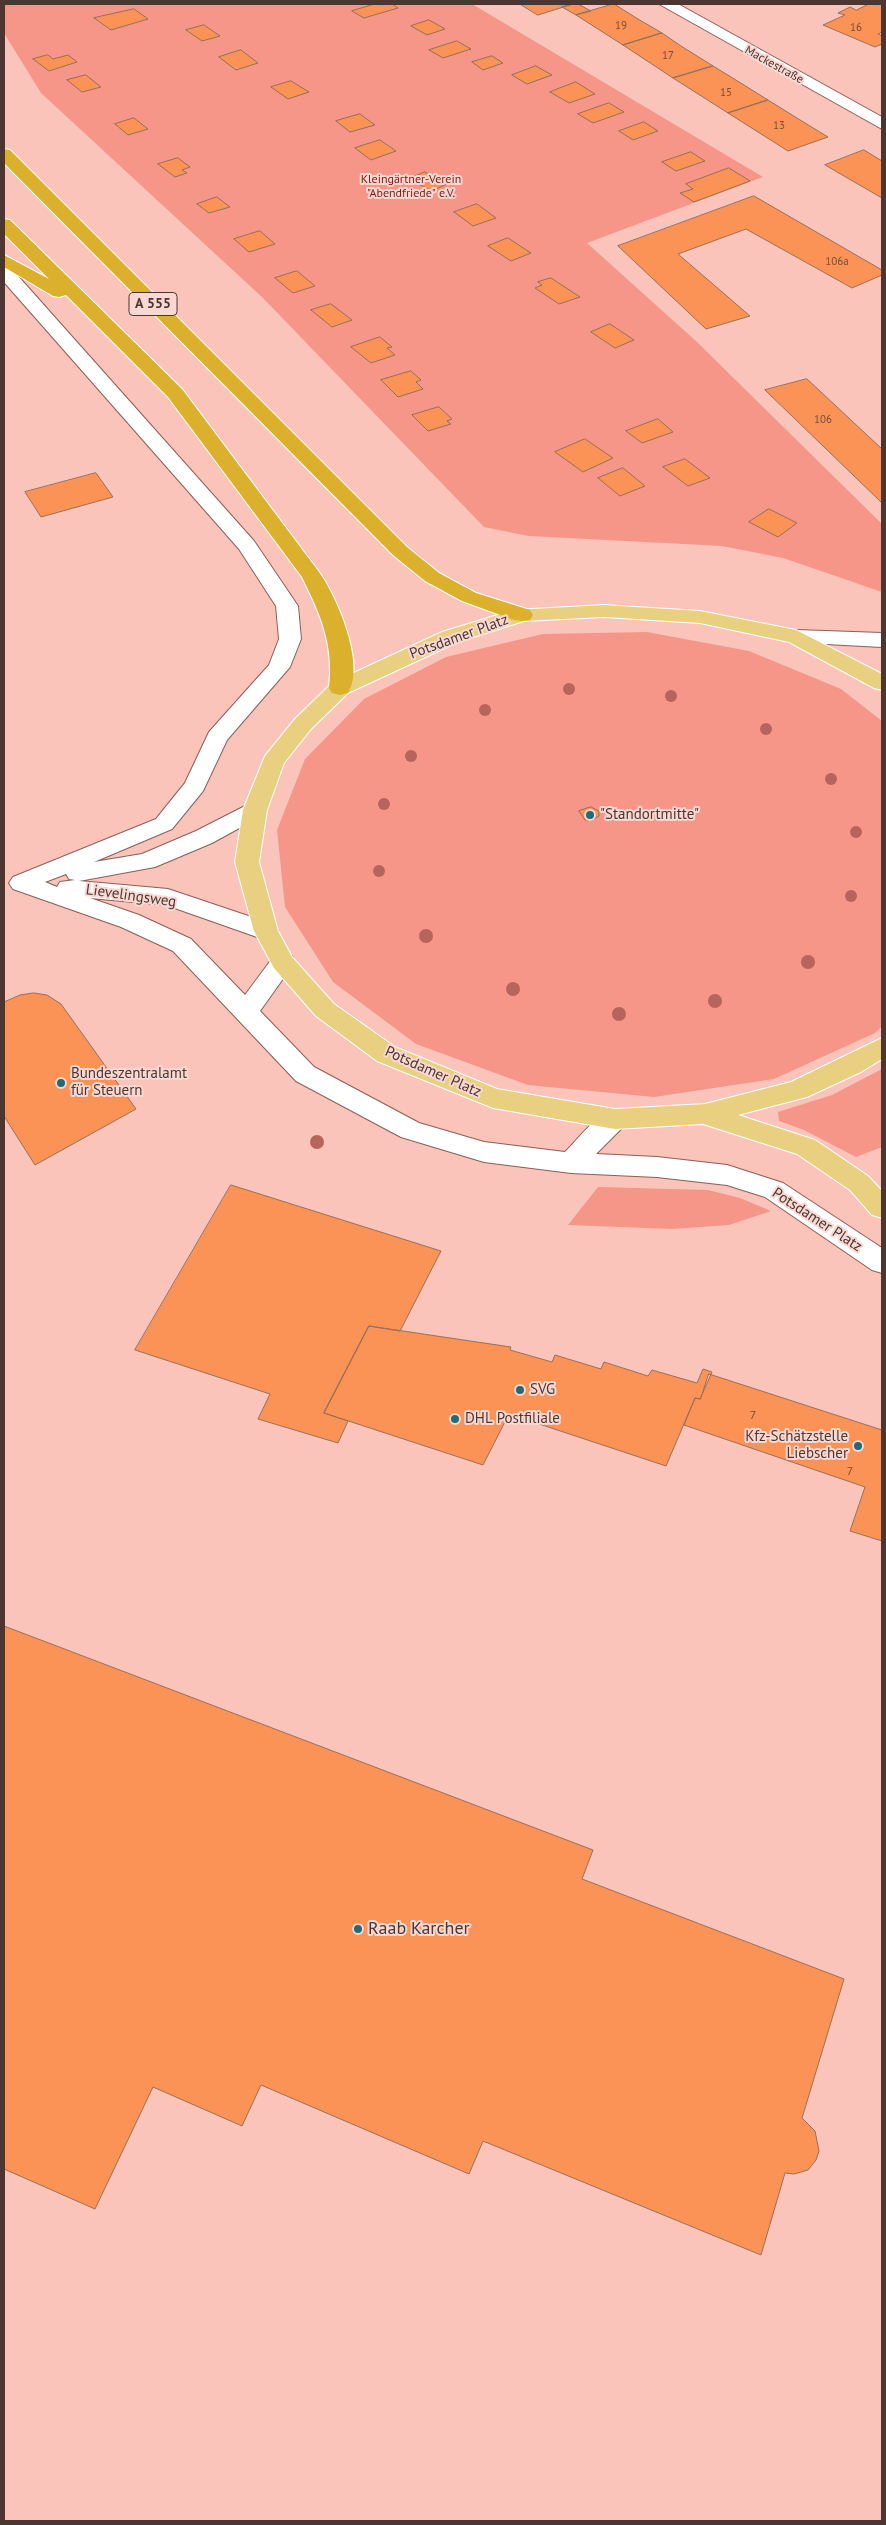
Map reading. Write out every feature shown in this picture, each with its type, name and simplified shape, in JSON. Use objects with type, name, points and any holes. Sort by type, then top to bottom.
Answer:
[{"type":"highway","name":"A 555","points":[[4,154],[400,551],[432,577],[469,597],[522,615]]},
{"type":"highway","name":"A 555","points":[[4,224],[175,393],[216,445],[246,490],[312,576],[326,603],[338,638],[343,663],[340,688]]},
{"type":"highway","points":[[4,260],[97,315]]},
{"type":"main road","name":"Potsdamer Platz","points":[[882,683],[869,674],[796,637],[700,617],[604,611],[522,615],[450,638],[340,688],[303,724],[274,761],[255,810],[247,862],[266,931],[283,962],[325,1010],[386,1054],[493,1098],[615,1119],[705,1114],[798,1090],[852,1065],[882,1047]]},
{"type":"main road","points":[[705,1114],[806,1147],[859,1183],[882,1208]]},
{"type":"street","name":"Mackestraße","points":[[667,4],[882,124]]},
{"type":"street","points":[[4,271],[247,546],[287,606],[290,639],[279,667],[217,737],[195,786],[164,824],[13,884]]},
{"type":"street","points":[[796,637],[882,640]]},
{"type":"street","name":"Lievelingsweg","points":[[13,884],[147,861],[204,837],[255,810]]},
{"type":"street","name":"Lievelingsweg","points":[[13,884],[168,897],[266,931]]},
{"type":"street","name":"Potsdamer Platz","points":[[13,884],[130,920],[182,945],[305,1074],[410,1130],[484,1152],[571,1163],[657,1167],[727,1175],[774,1190],[882,1262]]},
{"type":"street","points":[[247,1011],[283,962]]},
{"type":"street","points":[[571,1163],[615,1119]]},
{"type":"green space","name":"Kleingärtner-Verein \"Abendfriede\" e.V.","points":[[4,4],[472,4],[763,177],[587,243],[697,342],[882,524],[882,592],[783,558],[722,546],[529,536],[484,527],[263,298],[41,93],[4,33]]},
{"type":"green space","points":[[647,632],[749,651],[841,689],[882,721],[882,1026],[875,1033],[774,1079],[654,1097],[528,1085],[416,1044],[333,982],[285,907],[277,830],[305,759],[364,699],[446,657],[543,634]]},
{"type":"green space","points":[[882,1069],[882,1147],[856,1157],[804,1130],[779,1121],[778,1112],[832,1095]]},
{"type":"green space","points":[[598,1187],[708,1190],[740,1198],[771,1211],[729,1225],[673,1229],[568,1225]]},
{"type":"building","points":[[375,4],[392,4],[398,8],[364,18],[352,11]]},
{"type":"building","points":[[520,4],[573,4],[538,15]]},
{"type":"building","points":[[578,4],[591,11],[576,15],[562,7]]},
{"type":"building","points":[[614,4],[662,33],[623,45],[576,15]]},
{"type":"building","points":[[869,4],[882,4],[882,32],[878,34],[882,36],[882,44],[875,47],[823,25],[845,15],[838,13],[850,7],[856,10]]},
{"type":"building","points":[[134,9],[148,19],[111,30],[94,18]]},
{"type":"building","points":[[429,20],[445,29],[427,35],[411,26]]},
{"type":"building","points":[[204,25],[220,36],[202,41],[186,30]]},
{"type":"building","points":[[662,33],[713,66],[673,78],[623,45]]},
{"type":"building","points":[[457,41],[471,49],[443,58],[429,50]]},
{"type":"building","points":[[241,50],[258,63],[236,70],[219,57]]},
{"type":"building","points":[[48,55],[53,59],[68,55],[77,62],[49,71],[33,59]]},
{"type":"building","points":[[492,56],[503,63],[483,70],[472,62]]},
{"type":"building","points":[[536,66],[552,75],[527,84],[512,75]]},
{"type":"building","points":[[713,66],[768,100],[728,113],[673,78]]},
{"type":"building","points":[[86,75],[101,87],[82,92],[67,80]]},
{"type":"building","points":[[291,81],[309,92],[288,99],[271,87]]},
{"type":"building","points":[[576,82],[595,94],[569,103],[550,92]]},
{"type":"building","points":[[768,100],[828,137],[788,151],[728,113]]},
{"type":"building","points":[[609,103],[624,112],[593,123],[578,114]]},
{"type":"building","points":[[360,114],[375,125],[350,132],[336,121]]},
{"type":"building","points":[[134,118],[148,129],[128,135],[115,124]]},
{"type":"building","points":[[644,122],[658,131],[633,140],[619,131]]},
{"type":"building","points":[[380,140],[396,151],[371,160],[355,148]]},
{"type":"building","points":[[864,150],[882,161],[882,198],[825,165]]},
{"type":"building","points":[[691,152],[705,161],[676,171],[662,162]]},
{"type":"building","points":[[178,158],[190,167],[182,170],[187,173],[175,177],[158,164]]},
{"type":"building","points":[[729,168],[750,181],[694,202],[680,193],[693,189],[686,184]]},
{"type":"building","points":[[425,172],[447,184],[432,191],[409,179]]},
{"type":"building","points":[[754,196],[882,270],[882,275],[852,288],[746,229],[678,254],[750,316],[706,329],[618,246]]},
{"type":"building","points":[[217,197],[230,207],[209,213],[197,204]]},
{"type":"building","points":[[477,204],[496,218],[473,226],[454,212]]},
{"type":"building","points":[[260,231],[275,244],[249,252],[234,239]]},
{"type":"building","points":[[508,238],[531,253],[511,261],[488,246]]},
{"type":"building","points":[[297,271],[315,286],[293,293],[275,278]]},
{"type":"building","points":[[551,278],[580,297],[559,304],[535,288],[542,285],[538,282]]},
{"type":"building","points":[[331,304],[352,320],[332,327],[311,310]]},
{"type":"building","points":[[610,324],[634,340],[615,348],[591,332]]},
{"type":"building","points":[[380,337],[392,347],[387,348],[395,355],[371,363],[351,347]]},
{"type":"building","points":[[411,371],[421,380],[416,382],[423,389],[398,397],[381,380]]},
{"type":"building","points":[[807,379],[882,449],[882,503],[765,390]]},
{"type":"building","points":[[439,407],[452,419],[447,421],[451,424],[428,431],[412,415]]},
{"type":"building","points":[[658,419],[673,432],[642,443],[626,431]]},
{"type":"building","points":[[585,439],[613,458],[583,472],[555,452]]},
{"type":"building","points":[[685,459],[710,478],[688,486],[663,467]]},
{"type":"building","points":[[623,468],[645,486],[620,496],[598,478]]},
{"type":"building","points":[[96,473],[113,497],[41,517],[25,492]]},
{"type":"building","points":[[769,509],[797,523],[778,537],[749,522]]},
{"type":"building","name":"\"Standortmitte\"","points":[[591,807],[599,811],[599,816],[592,820],[585,820],[579,811]]},
{"type":"building","name":"Bundeszentralamt für Steuern","points":[[34,993],[47,995],[61,1004],[136,1109],[35,1165],[4,1116],[4,1002],[20,995]]},
{"type":"building","points":[[231,1185],[441,1251],[400,1331],[369,1326],[324,1413],[348,1421],[338,1443],[258,1419],[270,1394],[135,1350]]},
{"type":"building","name":"SVG","points":[[369,1326],[511,1347],[510,1350],[552,1362],[555,1355],[601,1369],[604,1362],[648,1376],[652,1370],[697,1383],[703,1369],[712,1372],[700,1399],[695,1398],[666,1466],[509,1414],[483,1465],[324,1413]]},
{"type":"building","points":[[709,1374],[882,1430],[882,1541],[850,1531],[865,1487],[684,1425],[695,1398],[700,1399]]},
{"type":"building","name":"Raab Karcher","points":[[4,1626],[593,1850],[582,1879],[844,1979],[802,2118],[815,2131],[819,2151],[816,2160],[808,2170],[794,2174],[785,2173],[761,2255],[483,2141],[469,2174],[261,2085],[242,2126],[153,2087],[95,2209],[4,2169]]},
{"type":"place","name":"\"Standortmitte\"","points":[[590,815]]},
{"type":"place","name":"Bundeszentralamt für Steuern","points":[[61,1083]]},
{"type":"place","name":"SVG","points":[[520,1390]]},
{"type":"place","name":"DHL Postfiliale","points":[[455,1419]]},
{"type":"place","name":"Kfz-Schätzstelle Liebscher","points":[[858,1446]]},
{"type":"place","name":"Raab Karcher","points":[[358,1929]]}]
